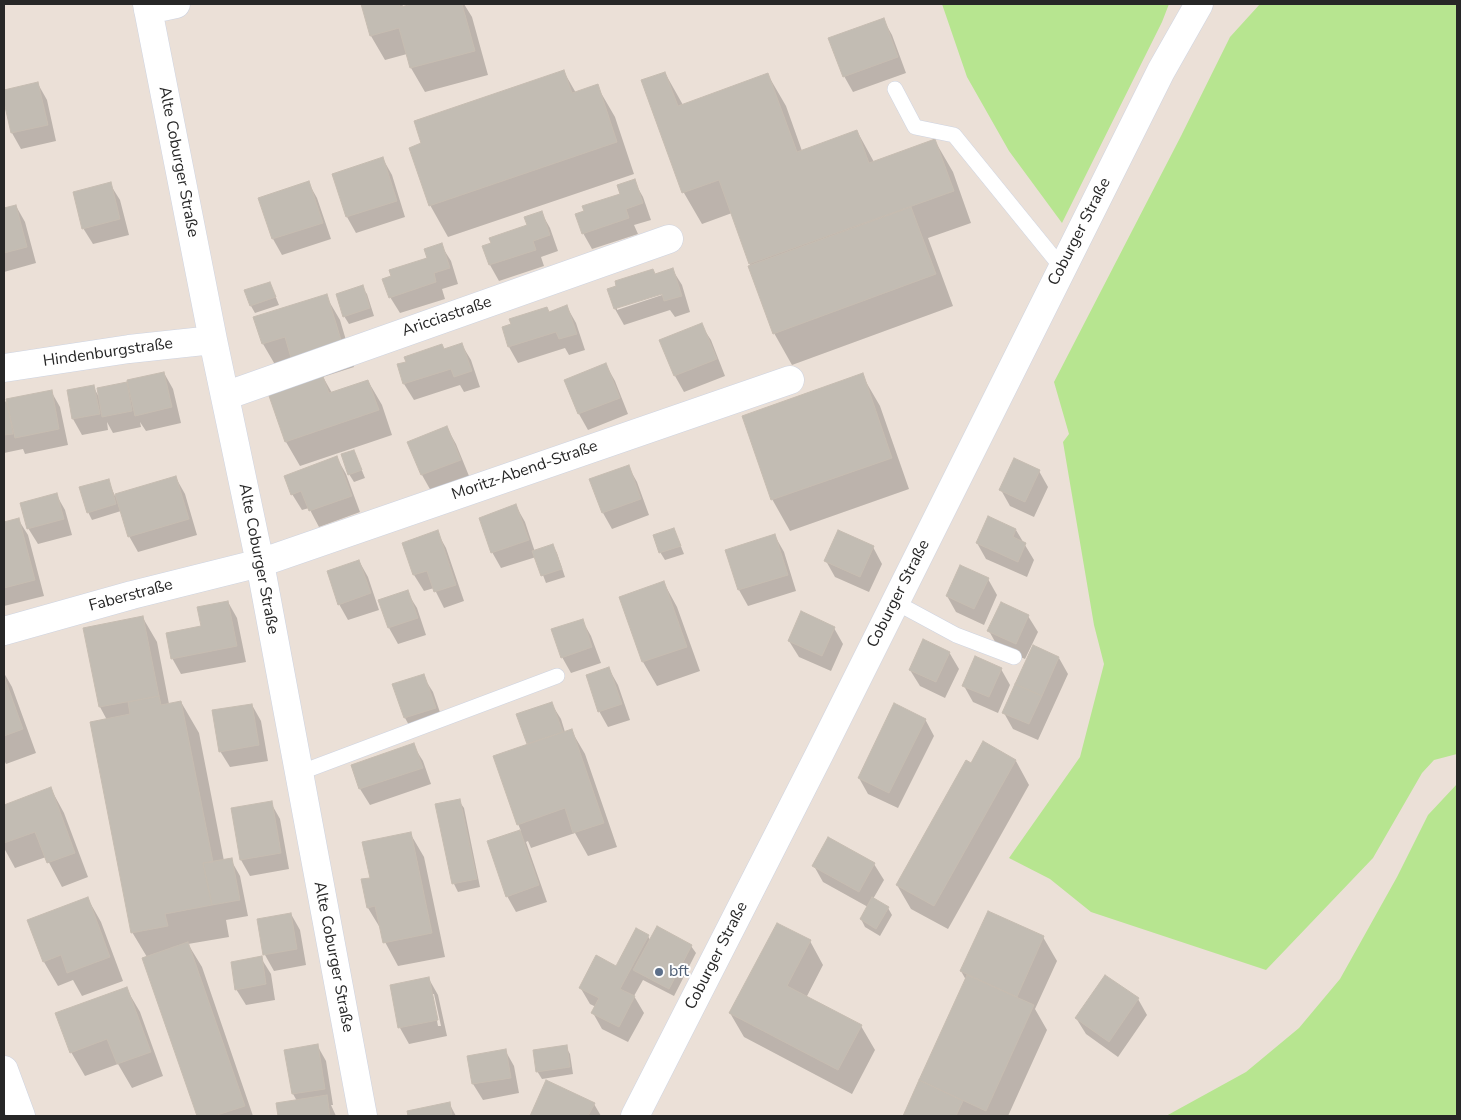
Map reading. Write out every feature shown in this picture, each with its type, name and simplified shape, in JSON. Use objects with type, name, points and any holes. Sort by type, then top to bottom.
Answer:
[{"type":"street","points":[[147,7],[176,4]]},
{"type":"street","name":"Coburger Straße","points":[[635,1116],[1161,71],[1199,4]]},
{"type":"street","name":"Alte Coburger Straße","points":[[147,7],[213,340],[260,563],[362,1116]]},
{"type":"street","name":"Aricciastraße","points":[[225,396],[669,239]]},
{"type":"street","name":"Hindenburgstraße","points":[[4,368],[129,349],[213,340]]},
{"type":"street","name":"Moritz-Abend-Straße","points":[[260,563],[790,380]]},
{"type":"street","name":"Faberstraße","points":[[4,631],[132,595],[260,563]]},
{"type":"street","points":[[4,1070],[21,1116]]},
{"type":"lane","points":[[895,90],[915,127],[954,135],[1062,268]]},
{"type":"lane","points":[[895,602],[956,635],[1014,657]]},
{"type":"lane","points":[[298,774],[557,676]]},
{"type":"green space","points":[[942,4],[1169,4],[1162,22],[1062,223],[1009,151],[967,77]]},
{"type":"green space","points":[[1260,4],[1457,4],[1457,754],[1434,760],[1422,773],[1373,858],[1266,970],[1091,912],[1050,879],[1009,858],[1080,757],[1104,664],[1094,625],[1063,442],[1069,434],[1054,382],[1230,37]]},
{"type":"green space","points":[[1457,784],[1457,1116],[1166,1116],[1246,1072],[1299,1028],[1340,979],[1397,877],[1428,815]]},
{"type":"building","points":[[361,4],[399,4],[400,7],[413,4],[462,4],[475,51],[410,68],[399,28],[370,36]]},
{"type":"building","points":[[884,18],[898,57],[843,77],[828,38]]},
{"type":"building","points":[[564,70],[572,93],[598,84],[617,142],[429,206],[409,148],[421,143],[414,121]]},
{"type":"building","points":[[665,72],[678,106],[768,73],[797,152],[857,130],[869,163],[935,139],[954,191],[749,264],[719,180],[682,193],[641,80]]},
{"type":"building","points":[[38,82],[48,125],[11,133],[4,102],[4,90]]},
{"type":"building","points":[[383,157],[397,201],[346,217],[332,174]]},
{"type":"building","points":[[635,179],[643,203],[626,209],[629,218],[582,234],[575,214],[584,211],[582,206],[620,194],[617,185]]},
{"type":"building","points":[[309,181],[323,223],[272,239],[258,198]]},
{"type":"building","points":[[111,182],[120,219],[82,229],[73,192]]},
{"type":"building","points":[[16,205],[27,247],[4,253],[4,208]]},
{"type":"building","points":[[911,207],[936,274],[773,334],[748,266]]},
{"type":"building","points":[[542,211],[550,235],[533,241],[536,250],[489,265],[482,246],[491,243],[489,238],[527,225],[524,217]]},
{"type":"building","points":[[442,243],[450,268],[434,273],[436,282],[389,298],[382,279],[391,276],[389,270],[427,258],[424,249]]},
{"type":"building","points":[[673,268],[682,296],[664,301],[662,294],[614,309],[607,289],[616,286],[615,281],[653,269],[655,274]]},
{"type":"building","points":[[270,282],[276,297],[250,306],[244,290]]},
{"type":"building","points":[[363,285],[370,308],[343,317],[336,294]]},
{"type":"building","points":[[327,294],[342,343],[291,358],[285,337],[262,344],[253,317]]},
{"type":"building","points":[[567,305],[577,334],[559,339],[556,332],[508,347],[502,327],[511,324],[509,319],[547,307],[549,312]]},
{"type":"building","points":[[702,323],[717,359],[674,376],[659,340]]},
{"type":"building","points":[[462,343],[472,371],[454,377],[451,369],[403,384],[397,364],[406,362],[404,357],[442,344],[444,349]]},
{"type":"building","points":[[606,363],[620,398],[578,414],[564,380]]},
{"type":"building","points":[[164,372],[172,407],[135,416],[127,380]]},
{"type":"building","points":[[863,373],[892,458],[771,500],[742,416]]},
{"type":"building","points":[[322,374],[329,393],[368,380],[379,410],[285,442],[268,393]]},
{"type":"building","points":[[127,382],[132,411],[102,417],[97,388]]},
{"type":"building","points":[[94,385],[100,414],[72,419],[67,390]]},
{"type":"building","points":[[52,390],[59,429],[15,438],[6,399]]},
{"type":"building","points":[[4,402],[7,402],[13,434],[4,435]]},
{"type":"building","points":[[447,426],[461,460],[421,475],[407,442]]},
{"type":"building","points":[[354,450],[362,470],[348,475],[341,454]]},
{"type":"building","points":[[337,456],[352,496],[309,511],[301,491],[291,495],[284,476]]},
{"type":"building","points":[[1014,458],[1040,470],[1025,502],[999,490]]},
{"type":"building","points":[[629,465],[641,499],[602,513],[589,479]]},
{"type":"building","points":[[176,476],[189,519],[128,537],[115,494]]},
{"type":"building","points":[[109,479],[116,504],[87,513],[79,487]]},
{"type":"building","points":[[57,493],[64,519],[27,529],[20,503]]},
{"type":"building","points":[[516,504],[529,540],[491,553],[479,518]]},
{"type":"building","points":[[988,516],[1016,529],[1013,537],[1026,543],[1018,562],[976,543]]},
{"type":"building","points":[[19,518],[35,580],[4,588],[4,522]]},
{"type":"building","points":[[674,528],[681,546],[659,553],[653,535]]},
{"type":"building","points":[[438,530],[456,585],[434,592],[427,571],[413,575],[402,543]]},
{"type":"building","points":[[838,530],[874,546],[860,577],[824,561]]},
{"type":"building","points":[[775,534],[788,575],[738,590],[725,550]]},
{"type":"building","points":[[553,544],[562,569],[541,576],[532,551]]},
{"type":"building","points":[[359,560],[371,593],[338,605],[327,571]]},
{"type":"building","points":[[960,565],[989,578],[974,609],[946,596]]},
{"type":"building","points":[[664,581],[687,647],[642,662],[619,597]]},
{"type":"building","points":[[408,590],[418,618],[388,628],[378,600]]},
{"type":"building","points":[[228,601],[237,646],[171,659],[166,633],[201,626],[197,607]]},
{"type":"building","points":[[1001,602],[1029,615],[1016,644],[987,631]]},
{"type":"building","points":[[801,611],[835,627],[822,656],[788,641]]},
{"type":"building","points":[[143,616],[159,696],[99,707],[83,628]]},
{"type":"building","points":[[583,619],[592,647],[561,658],[551,629]]},
{"type":"building","points":[[923,639],[950,652],[936,682],[909,670]]},
{"type":"building","points":[[1033,645],[1059,657],[1042,696],[1015,684]]},
{"type":"building","points":[[975,656],[1002,668],[989,697],[962,686]]},
{"type":"building","points":[[609,667],[622,704],[598,712],[586,675]]},
{"type":"building","points":[[424,674],[436,708],[404,718],[392,684]]},
{"type":"building","points":[[4,676],[23,729],[4,736]]},
{"type":"building","points":[[1015,684],[1042,696],[1029,724],[1002,713]]},
{"type":"building","points":[[159,696],[161,705],[181,701],[213,862],[203,863],[212,905],[165,914],[168,926],[131,933],[90,722],[130,714],[128,702]]},
{"type":"building","points":[[552,702],[563,732],[527,744],[516,714]]},
{"type":"building","points":[[894,703],[926,719],[889,793],[858,778]]},
{"type":"building","points":[[252,704],[259,745],[219,752],[212,710]]},
{"type":"building","points":[[572,729],[604,823],[573,833],[565,808],[517,825],[493,756]]},
{"type":"building","points":[[983,741],[1016,760],[934,906],[896,885],[966,760],[971,763]]},
{"type":"building","points":[[414,743],[423,768],[359,789],[351,765]]},
{"type":"building","points":[[51,787],[75,853],[47,863],[35,832],[4,843],[4,805]]},
{"type":"building","points":[[460,799],[477,879],[452,884],[435,804]]},
{"type":"building","points":[[272,801],[281,853],[240,860],[231,808]]},
{"type":"building","points":[[520,830],[539,885],[506,897],[487,841]]},
{"type":"building","points":[[411,832],[432,933],[383,943],[375,906],[367,908],[361,879],[370,878],[362,842]]},
{"type":"building","points":[[828,837],[875,863],[859,892],[812,866]]},
{"type":"building","points":[[232,858],[240,900],[212,905],[203,863]]},
{"type":"building","points":[[88,897],[110,957],[67,973],[61,955],[43,962],[27,920]]},
{"type":"building","points":[[872,897],[889,907],[876,929],[860,919]]},
{"type":"building","points":[[988,911],[1044,936],[1017,997],[960,971]]},
{"type":"building","points":[[291,913],[297,949],[263,955],[257,919]]},
{"type":"building","points":[[777,923],[811,940],[787,986],[862,1025],[838,1070],[729,1013]]},
{"type":"building","points":[[657,926],[692,945],[669,989],[633,970]]},
{"type":"building","points":[[636,928],[649,935],[620,989],[635,996],[619,1027],[591,1013],[599,998],[579,988],[596,955],[616,966]]},
{"type":"building","points":[[188,942],[245,1106],[214,1116],[197,1116],[142,958]]},
{"type":"building","points":[[262,956],[266,984],[235,990],[231,962]]},
{"type":"building","points":[[967,975],[1034,1005],[986,1111],[919,1080]]},
{"type":"building","points":[[1105,975],[1139,998],[1109,1042],[1075,1018]]},
{"type":"building","points":[[429,977],[438,1020],[398,1028],[390,985]]},
{"type":"building","points":[[127,987],[151,1052],[117,1064],[107,1039],[70,1053],[55,1013]]},
{"type":"building","points":[[318,1044],[325,1089],[292,1094],[284,1050]]},
{"type":"building","points":[[567,1045],[570,1067],[536,1072],[533,1050]]},
{"type":"building","points":[[506,1049],[511,1078],[472,1084],[467,1056]]},
{"type":"building","points":[[546,1080],[595,1103],[588,1116],[530,1116]]},
{"type":"building","points":[[919,1080],[963,1101],[956,1116],[903,1116]]},
{"type":"building","points":[[327,1095],[330,1116],[278,1116],[276,1103]]},
{"type":"building","points":[[450,1102],[452,1116],[408,1116],[407,1111]]},
{"type":"place","name":"bft","points":[[659,972]]}]
